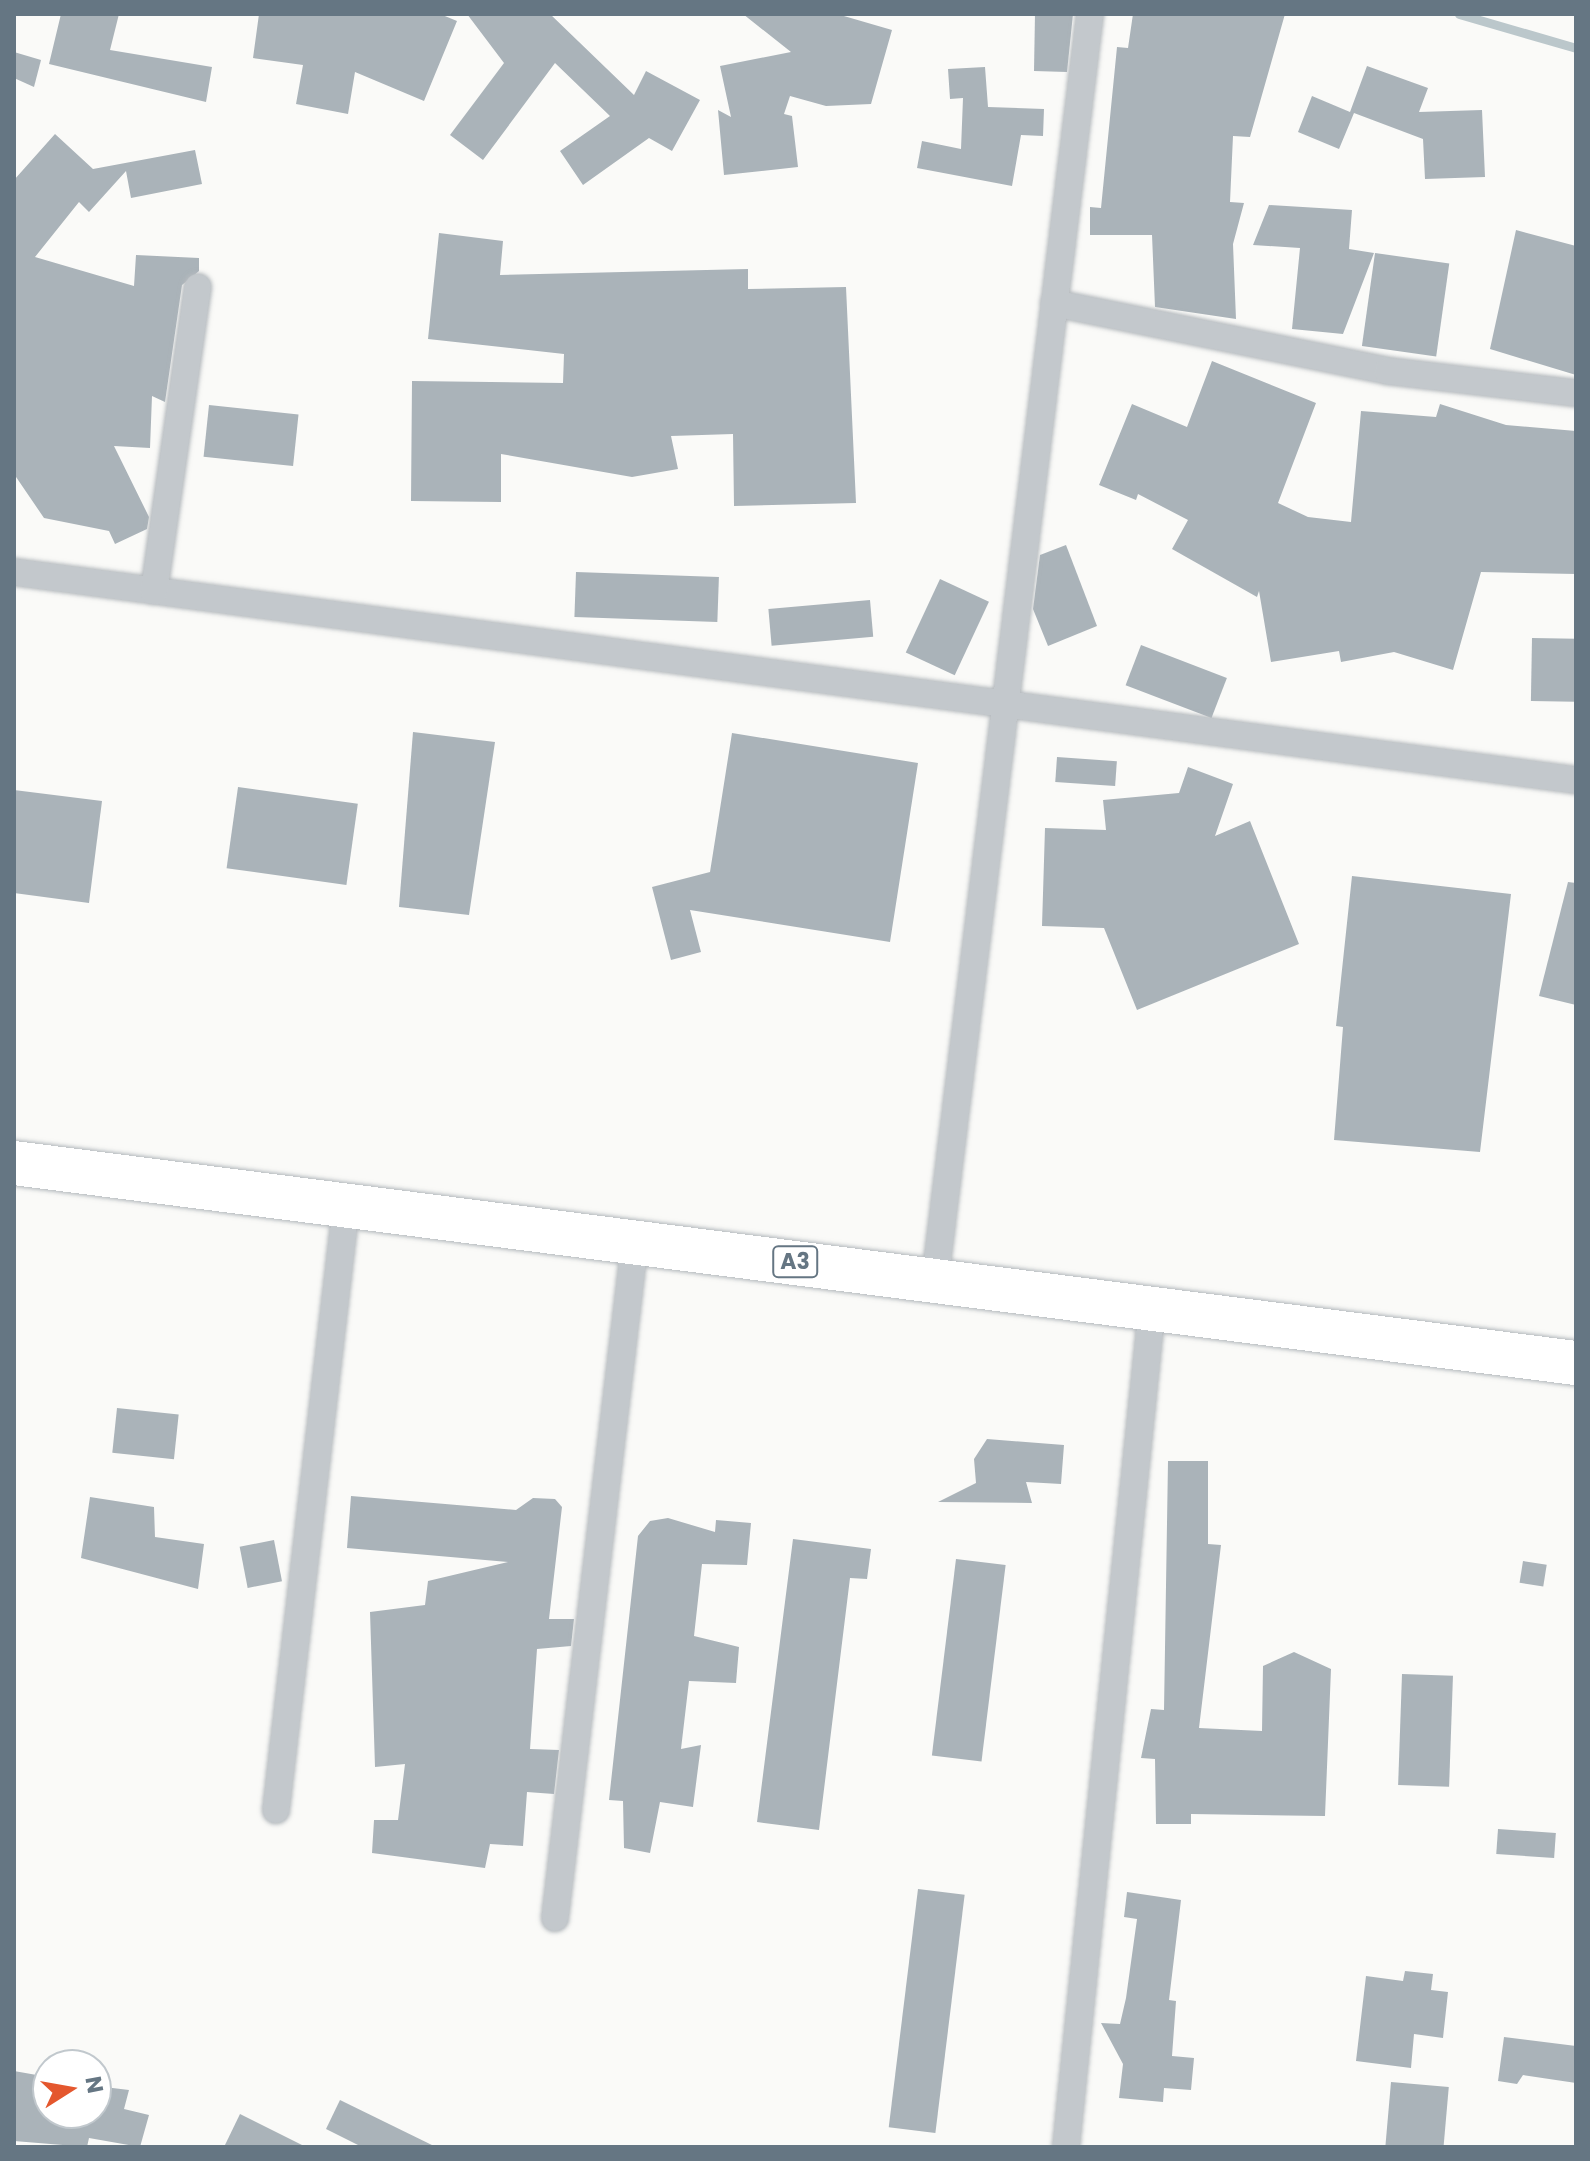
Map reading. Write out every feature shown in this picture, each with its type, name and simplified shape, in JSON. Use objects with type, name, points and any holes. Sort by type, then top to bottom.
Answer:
[{"type":"highway","name":"A3","points":[[14,1163],[1576,1363]]},
{"type":"street","points":[[935,1280],[1090,14]]},
{"type":"street","points":[[154,591],[198,287]]},
{"type":"street","points":[[1054,303],[1388,371],[1576,393]]},
{"type":"street","points":[[14,572],[1003,707],[1576,780]]},
{"type":"street","points":[[276,1810],[346,1207]]},
{"type":"street","points":[[555,1918],[635,1241]]},
{"type":"street","points":[[1066,2147],[1152,1307]]},
{"type":"building","points":[[61,14],[119,14],[110,50],[212,67],[206,102],[49,64]]},
{"type":"building","points":[[259,14],[440,14],[457,21],[424,101],[355,72],[348,114],[296,104],[303,65],[253,58]]},
{"type":"building","points":[[467,14],[550,14],[634,95],[646,71],[700,100],[672,151],[649,138],[583,185],[560,151],[610,116],[555,63],[483,160],[450,135],[504,63]]},
{"type":"building","points":[[743,14],[837,14],[892,30],[871,104],[826,106],[790,96],[784,114],[792,116],[798,167],[724,175],[718,110],[731,117],[720,66],[791,52]]},
{"type":"building","points":[[1035,14],[1073,14],[1067,72],[1034,71]]},
{"type":"building","points":[[1133,14],[1285,14],[1250,137],[1233,136],[1230,202],[1244,203],[1233,244],[1236,319],[1155,307],[1152,235],[1090,235],[1090,207],[1101,208],[1117,47],[1128,48]]},
{"type":"building","points":[[14,52],[41,60],[34,87],[14,78]]},
{"type":"building","points":[[1367,66],[1428,88],[1419,112],[1482,110],[1485,177],[1425,179],[1423,139],[1354,113],[1339,149],[1298,132],[1312,96],[1350,112]]},
{"type":"building","points":[[985,67],[988,107],[1044,109],[1043,136],[1021,135],[1012,186],[917,168],[922,141],[961,149],[963,98],[950,99],[948,69]]},
{"type":"building","points":[[55,134],[93,169],[195,150],[202,184],[131,198],[126,171],[89,212],[79,202],[35,257],[134,286],[136,255],[199,258],[199,271],[182,285],[165,402],[152,396],[150,448],[114,446],[149,517],[147,529],[115,544],[109,531],[44,518],[14,474],[14,180]]},
{"type":"building","points":[[1269,205],[1352,210],[1349,249],[1374,253],[1343,334],[1292,329],[1300,248],[1253,245]]},
{"type":"building","points":[[1516,230],[1576,246],[1576,375],[1490,349]]},
{"type":"building","points":[[439,233],[503,241],[500,275],[748,269],[748,289],[846,287],[856,503],[734,506],[733,434],[671,436],[678,469],[632,477],[501,454],[501,502],[411,501],[412,381],[563,383],[564,354],[428,339]]},
{"type":"building","points":[[1375,253],[1449,263],[1436,357],[1362,346]]},
{"type":"building","points":[[1212,361],[1316,403],[1278,503],[1308,517],[1351,522],[1361,411],[1436,417],[1440,404],[1506,425],[1576,431],[1576,574],[1481,572],[1453,670],[1394,652],[1341,662],[1339,651],[1271,662],[1259,591],[1257,597],[1172,549],[1188,520],[1138,494],[1136,500],[1099,485],[1132,404],[1187,427]]},
{"type":"building","points":[[209,405],[299,414],[293,466],[204,457]]},
{"type":"building","points":[[1066,545],[1097,626],[1048,646],[1033,609],[1040,555]]},
{"type":"building","points":[[576,572],[719,577],[717,622],[574,617]]},
{"type":"building","points":[[940,579],[989,602],[955,675],[906,652]]},
{"type":"building","points":[[870,600],[873,637],[772,646],[768,609]]},
{"type":"building","points":[[1532,638],[1576,639],[1575,702],[1531,701]]},
{"type":"building","points":[[1141,645],[1227,678],[1211,718],[1126,685]]},
{"type":"building","points":[[413,732],[495,742],[469,915],[399,907]]},
{"type":"building","points":[[732,733],[918,763],[890,942],[690,910],[701,952],[671,960],[652,887],[710,872]]},
{"type":"building","points":[[1057,757],[1117,761],[1115,786],[1055,782]]},
{"type":"building","points":[[1188,767],[1233,784],[1215,836],[1250,821],[1299,944],[1137,1010],[1104,928],[1042,926],[1045,828],[1106,830],[1103,800],[1179,793]]},
{"type":"building","points":[[238,787],[358,804],[346,885],[227,868]]},
{"type":"building","points":[[14,790],[102,801],[89,903],[14,893]]},
{"type":"building","points":[[1352,876],[1511,894],[1480,1152],[1334,1140],[1343,1027],[1336,1026]]},
{"type":"building","points":[[1568,882],[1576,883],[1576,1005],[1539,996]]},
{"type":"building","points":[[117,1408],[179,1414],[174,1459],[112,1453]]},
{"type":"building","points":[[987,1439],[1064,1445],[1061,1484],[1026,1482],[1032,1503],[938,1502],[976,1483],[974,1459]]},
{"type":"building","points":[[1168,1461],[1208,1461],[1208,1544],[1221,1545],[1199,1728],[1262,1731],[1263,1666],[1294,1652],[1331,1669],[1325,1816],[1191,1814],[1191,1824],[1156,1824],[1155,1759],[1141,1758],[1151,1709],[1164,1710]]},
{"type":"building","points":[[351,1496],[516,1510],[533,1498],[555,1499],[562,1507],[549,1619],[574,1619],[571,1646],[537,1649],[530,1749],[559,1750],[554,1794],[527,1792],[523,1846],[490,1844],[485,1868],[372,1853],[374,1820],[398,1820],[405,1764],[375,1767],[370,1612],[425,1605],[428,1581],[508,1562],[347,1548]]},
{"type":"building","points":[[90,1497],[154,1507],[155,1537],[204,1544],[198,1589],[81,1558]]},
{"type":"building","points":[[668,1518],[715,1532],[716,1520],[751,1523],[747,1565],[702,1564],[694,1636],[739,1647],[736,1683],[689,1681],[681,1749],[701,1745],[693,1807],[660,1802],[650,1853],[624,1848],[623,1801],[609,1800],[638,1536],[650,1521]]},
{"type":"building","points":[[793,1539],[871,1549],[867,1579],[850,1578],[819,1830],[757,1822]]},
{"type":"building","points":[[274,1540],[282,1581],[248,1588],[240,1547]]},
{"type":"building","points":[[956,1559],[1006,1565],[981,1762],[932,1756]]},
{"type":"building","points":[[1523,1561],[1547,1565],[1543,1586],[1520,1583]]},
{"type":"building","points":[[1402,1674],[1453,1676],[1449,1787],[1398,1785]]},
{"type":"building","points":[[1498,1829],[1556,1833],[1554,1858],[1496,1854]]},
{"type":"building","points":[[918,1889],[965,1895],[935,2133],[889,2127]]},
{"type":"building","points":[[1127,1892],[1181,1900],[1169,2000],[1176,2001],[1172,2056],[1194,2058],[1191,2090],[1164,2088],[1163,2102],[1119,2098],[1123,2064],[1101,2023],[1120,2024],[1126,1998],[1137,1919],[1124,1917]]},
{"type":"building","points":[[1405,1971],[1433,1974],[1431,1990],[1448,1992],[1443,2038],[1414,2034],[1411,2068],[1356,2061],[1366,1976],[1403,1981]]},
{"type":"building","points":[[1504,2037],[1576,2046],[1576,2083],[1523,2075],[1517,2084],[1498,2081]]},
{"type":"building","points":[[14,2071],[32,2074],[32,2129],[112,2129],[112,2088],[129,2090],[124,2109],[149,2115],[140,2147],[89,2138],[87,2147],[14,2141]]},
{"type":"building","points":[[1391,2082],[1449,2087],[1444,2147],[1385,2147]]},
{"type":"building","points":[[340,2100],[436,2147],[362,2147],[326,2129]]},
{"type":"building","points":[[240,2114],[306,2147],[224,2147]]},
{"type":"waterway","points":[[1459,14],[1576,48]]}]
